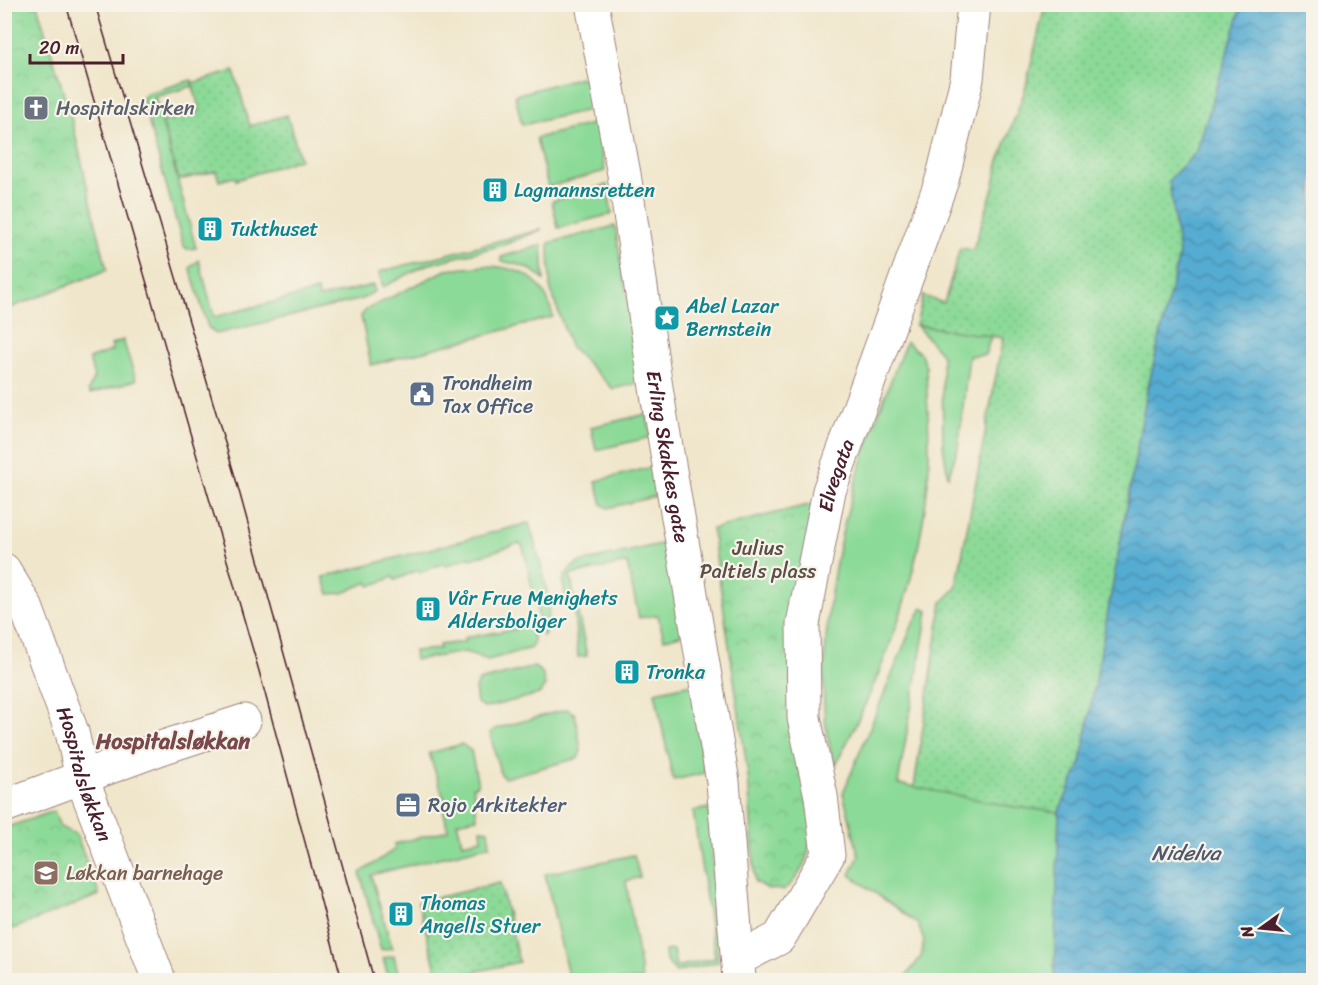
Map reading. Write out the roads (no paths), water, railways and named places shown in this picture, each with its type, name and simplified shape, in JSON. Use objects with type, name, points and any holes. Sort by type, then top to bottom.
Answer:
[{"type":"street","name":"Erling Skakkes gate","points":[[592,4],[624,174],[657,394],[723,782],[739,970]]},
{"type":"street","name":"Elvegata","points":[[739,970],[779,938],[828,855],[821,796],[804,718],[803,624],[829,491],[942,180],[967,79],[974,4]]},
{"type":"street","name":"Hospitalsløkkan","points":[[4,570],[26,607],[72,732],[82,778],[159,981]]},
{"type":"street","points":[[4,806],[244,721]]},
{"type":"water","name":"Nidelva","points":[[1242,5],[1313,5],[1313,980],[1054,980],[1059,812],[1081,763],[1147,392],[1179,255],[1169,180],[1197,151]]},
{"type":"tram line","points":[[66,4],[259,671],[342,980]]},
{"type":"tram line","points":[[95,4],[236,480],[374,980]]},
{"type":"place","name":"Hospitalskirken","points":[[36,108]]},
{"type":"place","name":"Lagmannsretten","points":[[495,190]]},
{"type":"place","name":"Tukthuset","points":[[210,229]]},
{"type":"place","name":"Abel Lazar Bernstein","points":[[667,318]]},
{"type":"place","name":"Trondheim Tax Office","points":[[422,394]]},
{"type":"place","name":"Vår Frue Menighets Aldersboliger","points":[[428,609]]},
{"type":"place","name":"Tronka","points":[[627,672]]},
{"type":"place","name":"Rojo Arkitekter","points":[[408,805]]},
{"type":"place","name":"Løkkan barnehage","points":[[46,873]]},
{"type":"place","name":"Thomas Angells Stuer","points":[[401,914]]},
{"type":"district","name":"Hospitalsløkkan","points":[[173,741]]},
{"type":"park label","name":"Julius Paltiels plass","points":[[758,560]]}]
